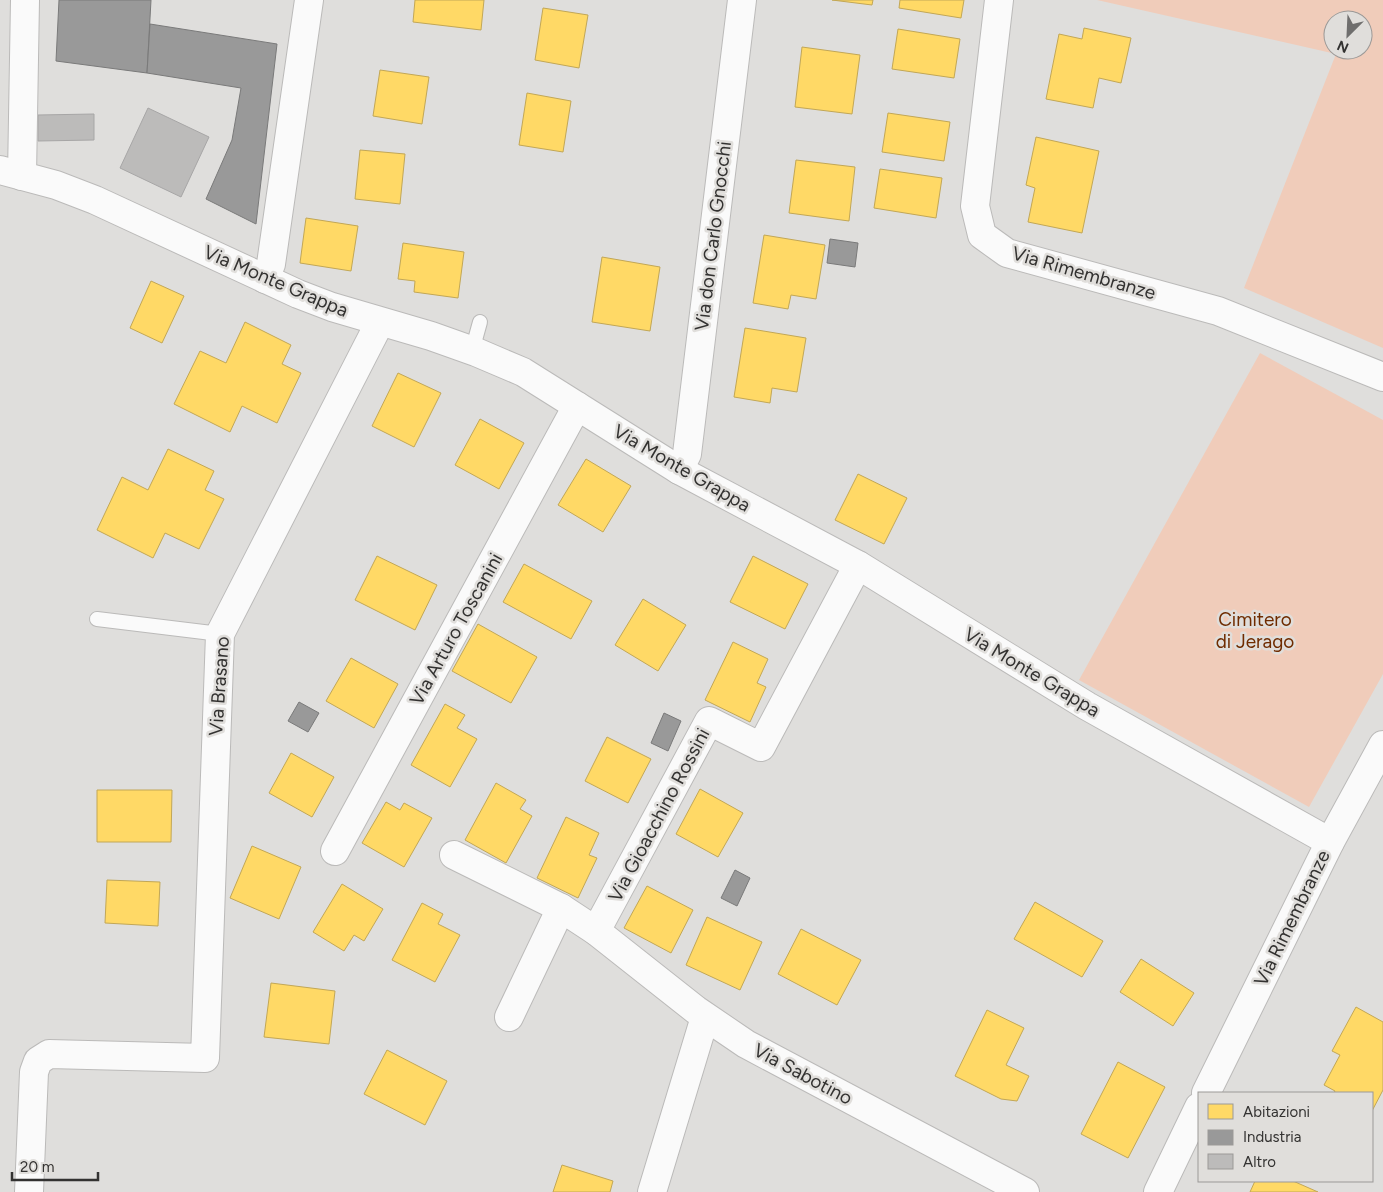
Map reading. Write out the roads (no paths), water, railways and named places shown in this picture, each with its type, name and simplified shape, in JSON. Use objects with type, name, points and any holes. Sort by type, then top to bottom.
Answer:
[{"type":"street","points":[[11,173],[25,0]]},
{"type":"street","points":[[265,280],[271,264],[309,0]]},
{"type":"street","name":"Via don Carlo Gnocchi","points":[[678,470],[687,454],[742,0]]},
{"type":"street","name":"Via Rimembranze","points":[[999,0],[975,206],[982,235],[1007,253],[1218,311],[1383,376]]},
{"type":"street","name":"Via Monte Grappa","points":[[11,173],[95,200],[265,280],[332,307],[472,351],[524,372],[678,470],[858,565],[1087,706],[1330,842]]},
{"type":"street","name":"Via Brasano","points":[[29,1192],[34,1072],[38,1060],[49,1054],[205,1058],[220,634],[380,322]]},
{"type":"street","name":"Via Arturo Toscanini","points":[[335,851],[577,406]]},
{"type":"street","name":"Via Gioacchino Rossini","points":[[596,931],[709,721],[760,748],[858,565]]},
{"type":"street","name":"Via Rimembranze","points":[[1206,1092],[1330,842],[1383,744]]},
{"type":"street","name":"Via Sabotino","points":[[454,855],[561,908],[596,931],[705,1017],[755,1048],[1025,1192]]},
{"type":"street","points":[[509,1017],[561,908]]},
{"type":"street","points":[[652,1192],[705,1017]]},
{"type":"street","points":[[1158,1192],[1198,1109]]},
{"type":"lane","points":[[472,351],[480,322]]},
{"type":"lane","points":[[97,619],[220,634]]},
{"type":"park label","name":"Cimitero di Jerago","points":[[1255,630]]}]
